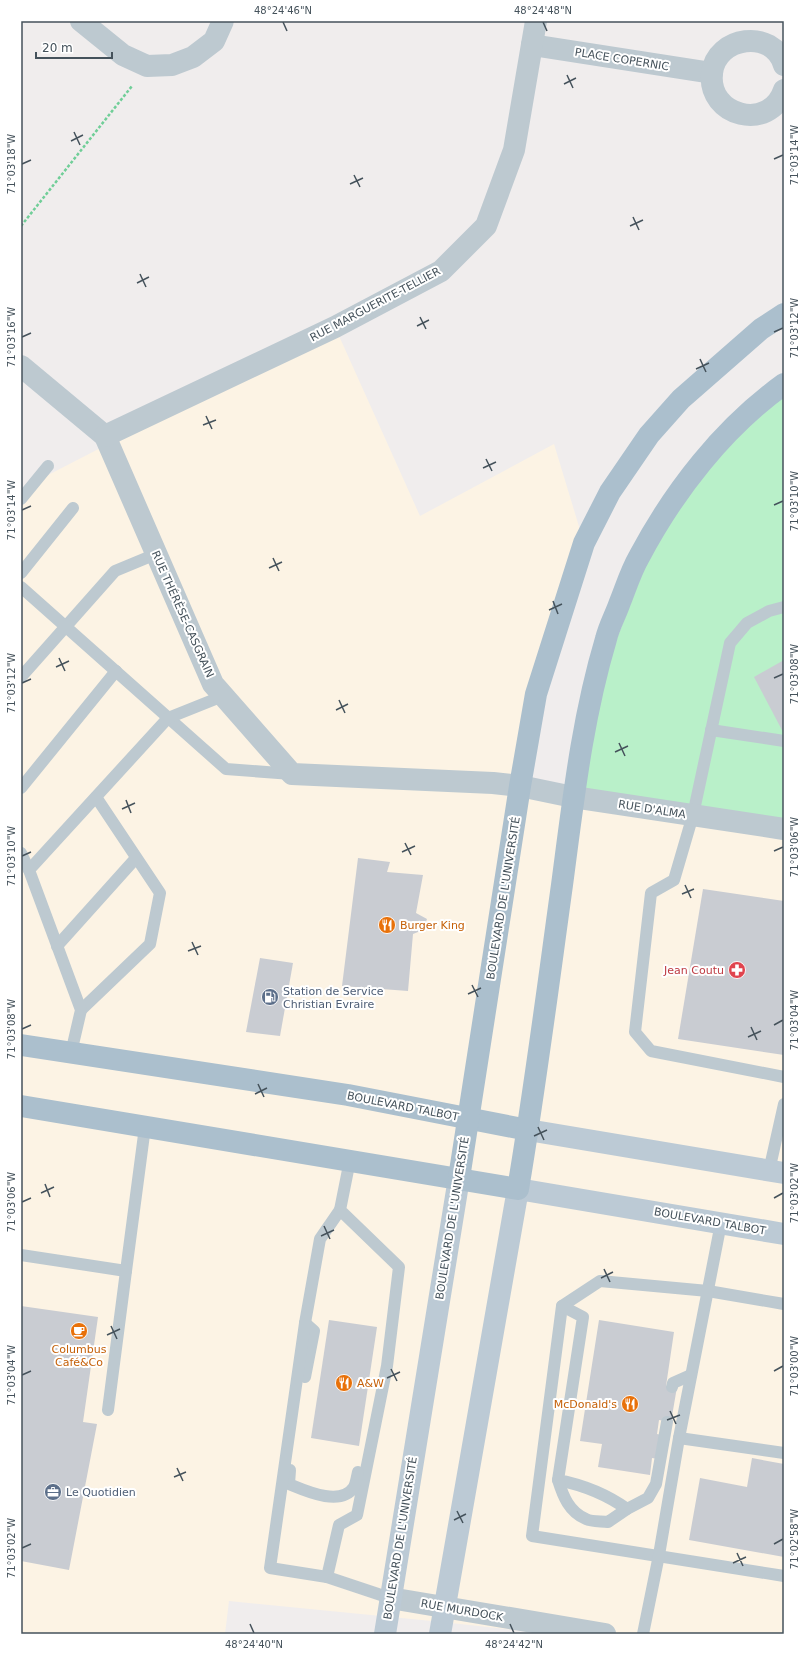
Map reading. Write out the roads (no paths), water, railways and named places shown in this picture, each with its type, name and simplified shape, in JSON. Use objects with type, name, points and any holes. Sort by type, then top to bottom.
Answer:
[{"type":"main road","name":"BOULEVARD DE L'UNIVERSITÉ","points":[[385,1634],[459,1178],[520,786],[536,694],[584,544],[610,492],[650,435],[681,399],[761,329],[784,314]]},
{"type":"main road","points":[[440,1634],[528,1130],[573,797],[586,718],[606,637],[638,559],[668,507],[700,464],[734,427],[770,394],[784,384]]},
{"type":"main road","name":"BOULEVARD TALBOT","points":[[21,1045],[348,1095],[528,1130],[777,1172]]},
{"type":"main road","name":"BOULEVARD TALBOT","points":[[21,1106],[459,1178],[784,1234]]},
{"type":"street","points":[[81,21],[123,55],[147,66],[172,65],[193,57],[214,40],[223,21]]},
{"type":"street","name":"RUE MARGUERITE-TELLIER","points":[[104,436],[335,327],[441,271],[486,226],[514,150],[536,21]]},
{"type":"street","points":[[784,65],[775,51],[766,44],[754,40],[742,41],[731,44],[722,52],[715,61],[712,73],[712,86],[717,98],[726,108],[738,114],[750,116],[763,113],[774,106],[782,96],[784,90]]},
{"type":"street","name":"PLACE COPERNIC","points":[[532,45],[712,73]]},
{"type":"street","name":"RUE THÉRÈSE-CASGRAIN","points":[[21,366],[104,436],[213,684],[292,774]]},
{"type":"street","points":[[292,774],[494,783],[520,786]]},
{"type":"street","name":"RUE D'ALMA","points":[[520,786],[573,797],[784,829]]},
{"type":"street","name":"RUE MURDOCK","points":[[390,1598],[605,1634]]},
{"type":"lane","points":[[21,499],[48,466]]},
{"type":"lane","points":[[21,573],[73,508]]},
{"type":"lane","points":[[21,678],[115,571],[156,554]]},
{"type":"lane","points":[[21,587],[226,769],[292,774]]},
{"type":"lane","points":[[784,607],[769,611],[747,623],[730,643],[693,815],[674,880],[651,893],[635,1032],[651,1051],[784,1077]]},
{"type":"lane","points":[[21,788],[116,671]]},
{"type":"lane","points":[[29,870],[168,718],[224,696]]},
{"type":"lane","points":[[711,730],[784,741]]},
{"type":"lane","points":[[71,1053],[81,1010],[150,944],[160,893],[96,797]]},
{"type":"lane","points":[[21,853],[29,870],[81,1010]]},
{"type":"lane","points":[[57,946],[136,858]]},
{"type":"lane","points":[[777,1172],[784,1104]]},
{"type":"lane","points":[[108,1410],[145,1127]]},
{"type":"lane","points":[[350,1160],[340,1210],[320,1239],[305,1323],[270,1568],[328,1577],[390,1598]]},
{"type":"lane","points":[[328,1577],[339,1525],[357,1515],[387,1366],[399,1267],[340,1210]]},
{"type":"lane","points":[[643,1634],[721,1223]]},
{"type":"lane","points":[[21,1255],[126,1271]]},
{"type":"lane","points":[[784,1304],[708,1291],[600,1281],[562,1306],[532,1536],[784,1576]]},
{"type":"lane","points":[[562,1306],[583,1317],[558,1480],[565,1501],[575,1512],[586,1519],[608,1522],[627,1509],[648,1498],[656,1484],[667,1422]]},
{"type":"lane","points":[[305,1323],[314,1331],[291,1456],[289,1484],[308,1492],[334,1497],[346,1494],[354,1486],[379,1375],[387,1366]]},
{"type":"lane","points":[[672,1387],[673,1382],[691,1375]]},
{"type":"lane","points":[[679,1438],[784,1453]]},
{"type":"lane","points":[[558,1480],[580,1484],[612,1499],[627,1509]]},
{"type":"place","name":"Burger King","points":[[387,925]]},
{"type":"place","name":"Jean Coutu","points":[[737,970]]},
{"type":"place","name":"Station de Service Christian Evraire","points":[[270,997]]},
{"type":"place","name":"Columbus Café&Co","points":[[79,1331]]},
{"type":"place","name":"A&W","points":[[344,1383]]},
{"type":"place","name":"McDonald's","points":[[630,1404]]},
{"type":"place","name":"Le Quotidien","points":[[53,1492]]}]
